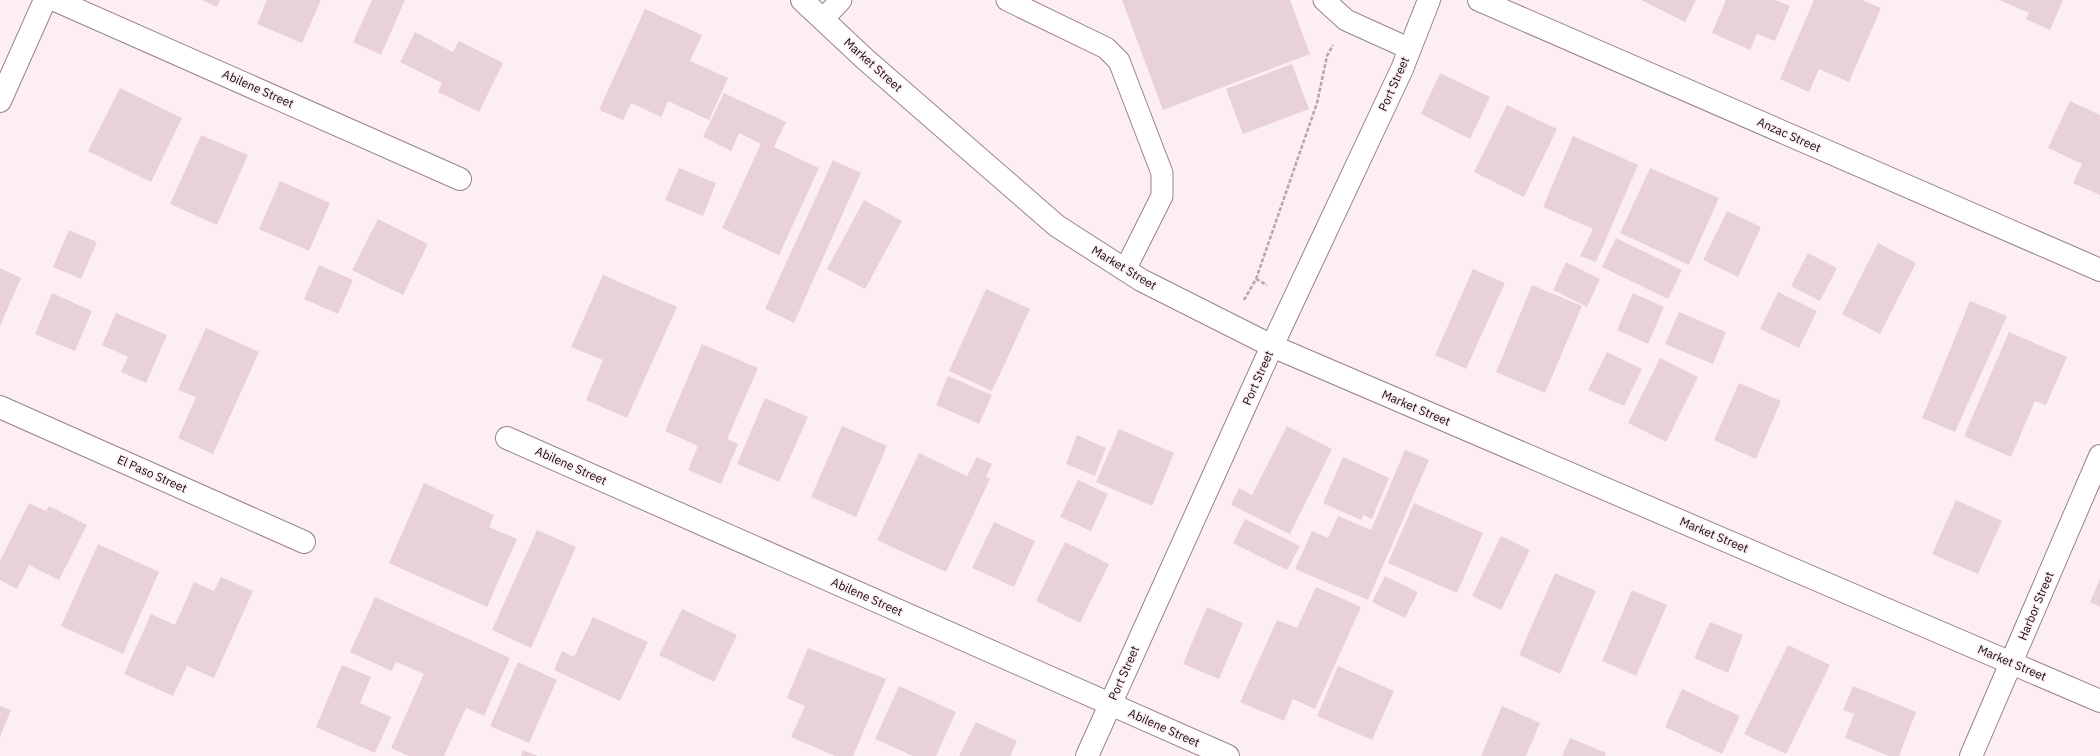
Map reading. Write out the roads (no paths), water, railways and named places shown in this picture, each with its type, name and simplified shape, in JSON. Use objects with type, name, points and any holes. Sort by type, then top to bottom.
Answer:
[{"type":"street","points":[[0,101],[45,0]]},
{"type":"street","name":"Abilene Street","points":[[55,0],[460,179]]},
{"type":"street","name":"Market Street","points":[[802,0],[866,59],[1057,226],[1141,280],[1272,346],[2100,701]]},
{"type":"street","name":"Port Street","points":[[1087,756],[1272,346],[1410,48],[1429,0]]},
{"type":"street","name":"Anzac Street","points":[[1479,0],[2100,270]]},
{"type":"street","name":"El Paso Street","points":[[0,407],[304,542]]},
{"type":"street","name":"Abilene Street","points":[[507,438],[1228,756]]},
{"type":"street","name":"Harbor Street","points":[[1971,756],[2100,456]]},
{"type":"lane","points":[[823,19],[840,0]]},
{"type":"lane","points":[[1007,0],[1106,48],[1119,60],[1162,173],[1162,196],[1125,270]]},
{"type":"lane","points":[[1324,0],[1346,20],[1410,48]]}]
